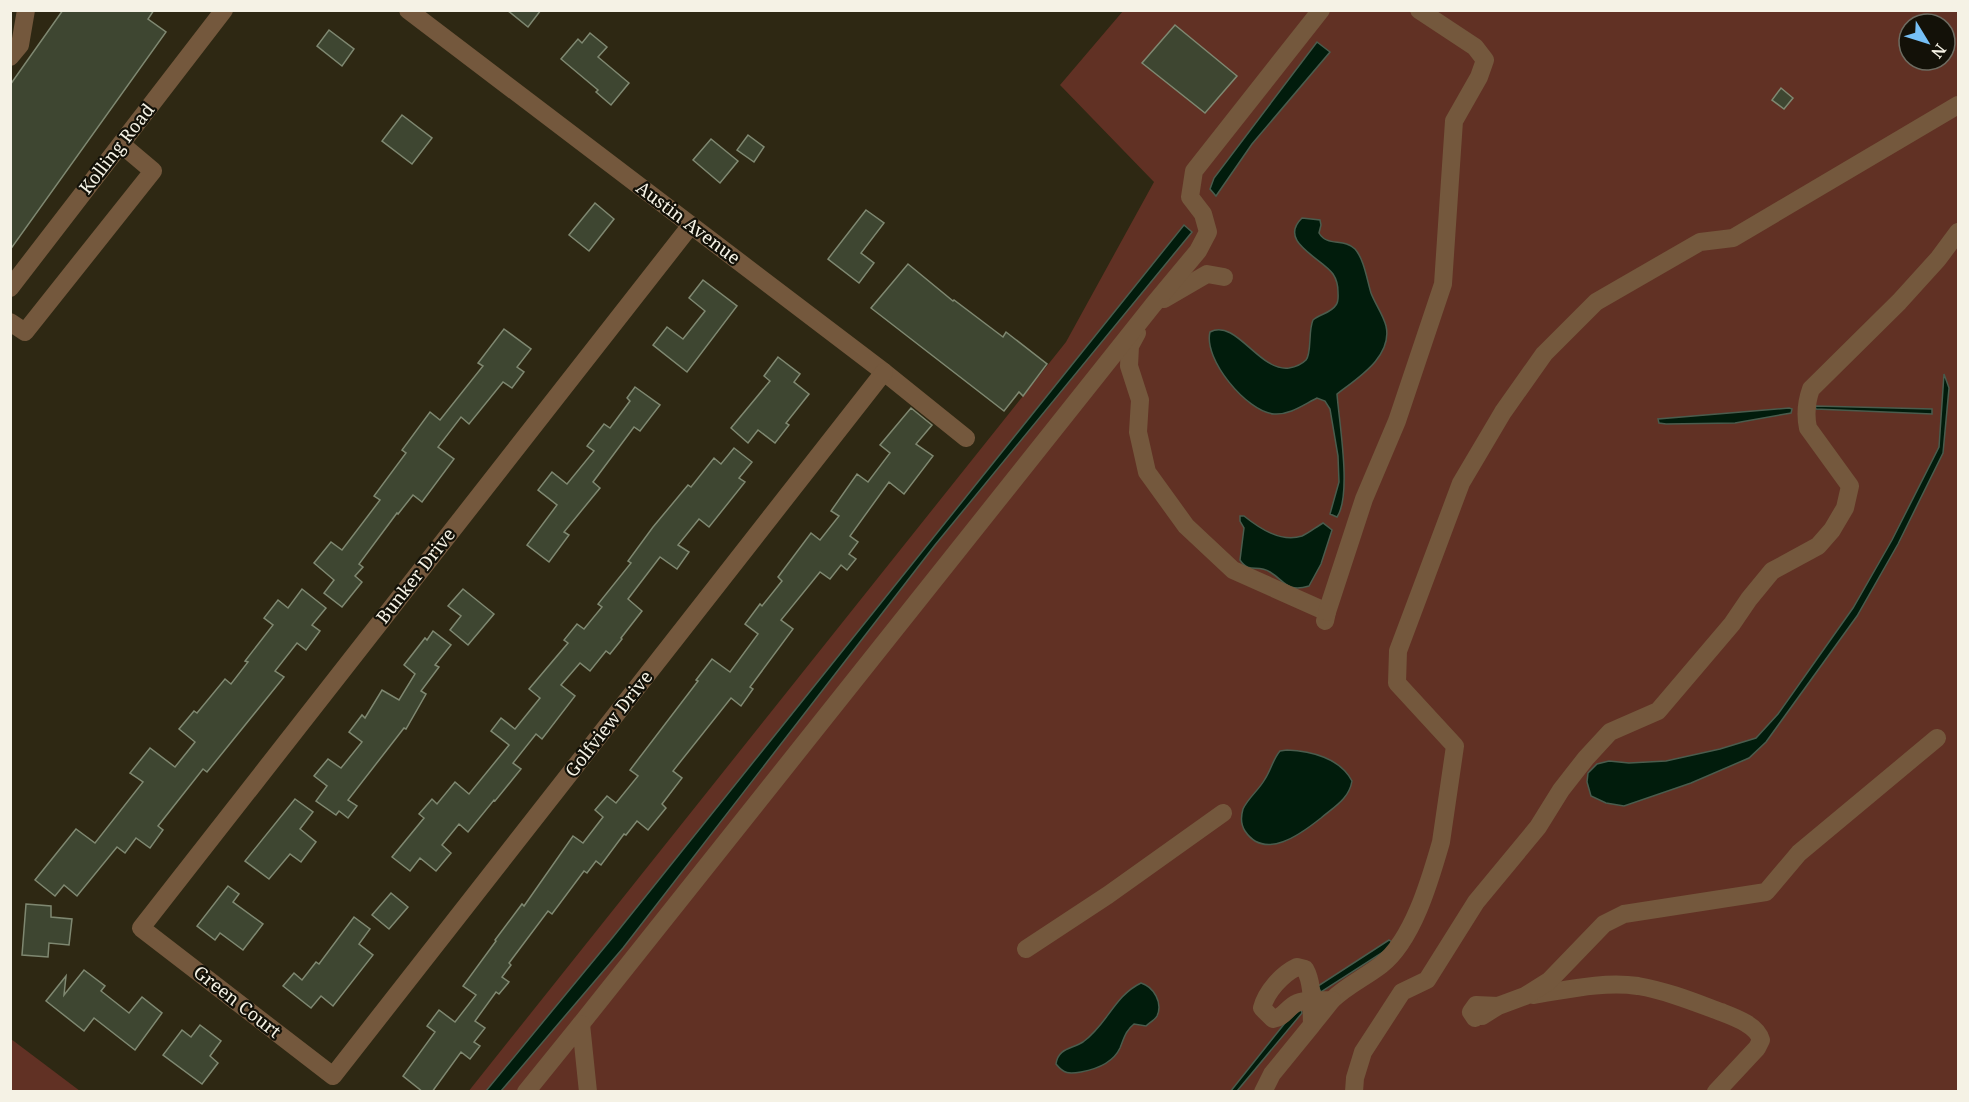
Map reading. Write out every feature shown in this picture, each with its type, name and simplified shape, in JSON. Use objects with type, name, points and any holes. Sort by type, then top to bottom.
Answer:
[{"type":"street","points":[[10,13],[15,10]]},
{"type":"street","points":[[10,57],[20,45],[26,10]]},
{"type":"street","name":"Kolling Road","points":[[10,288],[224,10]]},
{"type":"street","name":"Austin Avenue","points":[[408,10],[884,372],[966,438]]},
{"type":"street","points":[[526,1092],[1198,251],[1208,232],[1203,214],[1190,197],[1194,171],[1321,10]]},
{"type":"street","points":[[1224,277],[1207,274],[1153,305],[1130,346],[1129,366],[1140,400],[1138,432],[1148,472],[1186,526],[1233,570],[1326,616],[1364,499],[1397,421],[1443,284],[1454,122],[1479,77],[1485,60],[1475,47],[1419,10]]},
{"type":"street","points":[[1263,1092],[1272,1074],[1332,1000],[1342,990],[1382,964],[1397,947],[1415,917],[1441,842],[1455,746],[1397,683],[1398,651],[1461,483],[1544,354],[1596,302],[1700,242],[1733,238],[1959,105]]},
{"type":"street","points":[[10,322],[25,332],[153,171],[121,144]]},
{"type":"street","name":"Bunker Drive","points":[[141,927],[691,225]]},
{"type":"street","points":[[1354,1092],[1355,1078],[1363,1052],[1402,992],[1427,980],[1476,902],[1538,827],[1561,790],[1586,758],[1610,732],[1658,711],[1732,624],[1772,571],[1818,546],[1832,530],[1845,508],[1850,486],[1808,428],[1807,402],[1811,389],[1899,302],[1938,260],[1959,232]]},
{"type":"street","name":"Golfview Drive","points":[[333,1076],[884,372]]},
{"type":"street","points":[[1498,1006],[1525,996],[1549,981],[1604,924],[1624,914],[1766,892],[1799,853],[1937,738]]},
{"type":"street","points":[[1026,949],[1108,895],[1223,813]]},
{"type":"street","name":"Green Court","points":[[141,927],[333,1076]]},
{"type":"street","points":[[1525,996],[1594,986],[1636,986],[1674,994],[1730,1016],[1752,1028],[1760,1035],[1761,1040],[1757,1048],[1716,1092]]},
{"type":"street","points":[[1312,1025],[1311,1001],[1332,1000]]},
{"type":"street","points":[[581,1024],[588,1092]]},
{"type":"shaded area","points":[[1123,11],[1958,11],[1958,1091],[468,1092],[1066,342],[1154,182],[1060,85]]},
{"type":"shaded area","points":[[1317,42],[1330,52],[1252,144],[1216,196],[1210,189],[1214,178]]},
{"type":"shaded area","points":[[1302,218],[1320,220],[1319,233],[1322,237],[1355,249],[1361,258],[1371,293],[1386,326],[1387,337],[1379,357],[1363,374],[1337,394],[1344,492],[1337,517],[1330,514],[1339,482],[1338,456],[1330,409],[1325,401],[1317,398],[1280,414],[1263,411],[1240,394],[1229,382],[1213,356],[1210,343],[1210,332],[1220,330],[1239,338],[1258,355],[1278,367],[1293,367],[1306,360],[1313,320],[1334,308],[1338,297],[1337,283],[1333,274],[1298,242],[1295,235],[1296,227]]},
{"type":"shaded area","points":[[1184,225],[1192,232],[935,545],[623,948],[501,1091],[486,1091],[613,937]]},
{"type":"shaded area","points":[[1944,374],[1949,388],[1943,453],[1898,544],[1857,616],[1766,742],[1749,758],[1691,783],[1624,806],[1606,803],[1591,796],[1587,782],[1588,773],[1597,764],[1609,761],[1629,763],[1666,761],[1720,749],[1756,738],[1778,714],[1853,608],[1892,540],[1939,447]]},
{"type":"shaded area","points":[[1815,406],[1932,409],[1932,414],[1816,409]]},
{"type":"shaded area","points":[[1792,409],[1791,413],[1735,423],[1666,424],[1659,423],[1658,419]]},
{"type":"shaded area","points":[[1240,516],[1244,516],[1271,533],[1286,538],[1302,536],[1323,523],[1332,530],[1321,564],[1309,586],[1291,587],[1270,572],[1250,568],[1243,564],[1240,560],[1244,528]]},
{"type":"shaded area","points":[[1287,750],[1324,757],[1347,773],[1352,781],[1348,793],[1340,802],[1304,831],[1283,842],[1262,844],[1253,840],[1245,831],[1242,820],[1243,809],[1263,783],[1280,751]]},
{"type":"shaded area","points":[[1389,940],[1392,942],[1391,947],[1321,992],[1318,986]]},
{"type":"shaded area","points":[[1141,983],[1150,988],[1158,1001],[1159,1011],[1155,1019],[1146,1026],[1134,1024],[1131,1026],[1117,1053],[1099,1067],[1073,1073],[1064,1071],[1056,1064],[1063,1052],[1083,1042],[1091,1035],[1124,995]]},
{"type":"shaded area","points":[[1301,1009],[1302,1013],[1237,1091],[1230,1092],[1285,1023]]},
{"type":"shaded area","points":[[11,1039],[80,1091],[11,1091]]},
{"type":"building","points":[[63,10],[154,10],[148,19],[166,32],[10,250],[10,85]]},
{"type":"building","points":[[507,10],[541,10],[528,27]]},
{"type":"building","points":[[1175,25],[1237,76],[1205,113],[1142,63]]},
{"type":"building","points":[[329,30],[354,49],[342,66],[317,46]]},
{"type":"building","points":[[590,33],[607,47],[598,57],[629,83],[611,105],[596,92],[598,90],[561,59],[578,39],[582,43]]},
{"type":"building","points":[[1781,88],[1793,98],[1784,109],[1772,100]]},
{"type":"building","points":[[402,115],[432,138],[412,164],[382,141]]},
{"type":"building","points":[[748,135],[764,147],[754,162],[737,150]]},
{"type":"building","points":[[711,139],[738,161],[720,183],[693,160]]},
{"type":"building","points":[[595,203],[614,219],[589,251],[569,235]]},
{"type":"building","points":[[866,210],[884,223],[861,253],[874,263],[859,283],[828,259]]},
{"type":"building","points":[[908,264],[953,301],[1003,337],[1006,332],[1047,364],[1023,396],[1019,392],[1004,411],[871,308]]},
{"type":"building","points":[[703,280],[737,306],[687,372],[653,345],[667,327],[683,339],[705,311],[689,298]]},
{"type":"building","points":[[504,329],[531,349],[517,367],[524,372],[512,388],[503,382],[469,424],[461,417],[438,447],[454,459],[422,502],[413,495],[397,513],[359,564],[363,567],[355,576],[362,582],[342,607],[324,593],[334,580],[314,563],[331,542],[342,550],[380,500],[374,496],[406,453],[402,450],[430,412],[440,420],[483,366],[478,363]]},
{"type":"building","points":[[778,357],[800,374],[794,382],[809,394],[786,423],[789,425],[775,443],[758,430],[748,443],[731,428],[770,381],[764,376]]},
{"type":"building","points":[[635,387],[660,405],[640,431],[634,427],[593,482],[600,488],[564,532],[569,535],[549,562],[527,545],[557,505],[538,490],[552,472],[567,484],[594,451],[587,446],[604,424],[610,428],[630,401],[627,398]]},
{"type":"building","points":[[911,408],[932,425],[916,444],[933,456],[904,494],[889,482],[850,536],[858,542],[849,554],[856,559],[847,570],[841,565],[830,579],[820,572],[781,620],[793,629],[750,687],[753,689],[741,706],[731,698],[673,771],[682,778],[662,804],[666,808],[648,830],[637,821],[626,835],[624,834],[601,865],[596,861],[587,873],[584,871],[552,914],[548,911],[509,963],[511,965],[502,977],[509,982],[499,994],[496,992],[475,1021],[485,1028],[474,1042],[480,1046],[470,1059],[461,1052],[432,1092],[423,1092],[403,1076],[435,1032],[427,1026],[439,1010],[455,1022],[476,995],[463,986],[495,940],[522,904],[524,906],[573,836],[583,843],[603,817],[595,810],[607,796],[616,803],[638,776],[630,770],[698,681],[696,680],[712,659],[730,672],[758,634],[745,624],[782,581],[778,577],[811,533],[820,540],[839,516],[831,511],[857,474],[868,482],[890,453],[880,445]]},
{"type":"building","points":[[734,448],[752,462],[739,478],[745,482],[709,527],[699,519],[678,545],[689,552],[677,569],[660,557],[628,599],[642,611],[610,654],[606,651],[590,671],[580,663],[561,685],[575,696],[542,739],[536,734],[513,763],[521,769],[495,801],[468,832],[459,824],[442,845],[451,853],[436,871],[420,858],[410,871],[392,857],[424,818],[419,814],[432,799],[437,804],[455,782],[469,794],[509,745],[491,731],[501,718],[515,729],[540,698],[529,689],[568,643],[564,640],[577,624],[584,629],[602,607],[598,604],[631,563],[628,561],[688,485],[691,487],[714,458],[721,464]]},
{"type":"building","points":[[302,589],[326,608],[312,625],[320,631],[306,650],[297,643],[275,671],[284,677],[207,772],[203,769],[158,826],[163,830],[150,848],[136,838],[125,853],[117,847],[77,896],[64,885],[55,896],[35,880],[76,829],[95,843],[143,782],[130,773],[150,748],[175,767],[195,742],[179,729],[194,711],[197,713],[225,679],[231,684],[248,662],[245,661],[273,625],[264,618],[278,600],[288,608]]},
{"type":"building","points":[[463,589],[494,614],[468,645],[450,630],[461,616],[448,606]]},
{"type":"building","points":[[433,631],[451,645],[435,665],[439,667],[421,691],[426,694],[406,729],[404,728],[348,800],[357,806],[348,818],[339,811],[336,815],[316,801],[327,786],[314,776],[328,759],[341,768],[362,742],[349,732],[362,715],[365,718],[382,690],[399,700],[415,674],[404,665]]},
{"type":"building","points":[[295,799],[313,812],[300,829],[316,842],[301,862],[290,854],[269,879],[245,861]]},
{"type":"building","points":[[228,886],[239,894],[233,902],[263,924],[243,950],[220,933],[215,940],[197,926]]},
{"type":"building","points":[[391,893],[408,907],[389,929],[372,915]]},
{"type":"building","points":[[26,904],[51,906],[51,917],[72,919],[69,945],[49,943],[48,957],[22,955]]},
{"type":"building","points":[[354,917],[370,929],[359,944],[373,955],[333,1006],[321,996],[311,1008],[283,986],[294,973],[302,980],[316,962],[319,964]]},
{"type":"building","points":[[84,970],[105,986],[101,991],[129,1013],[142,997],[162,1013],[135,1050],[94,1018],[84,1031],[46,1001],[66,976],[64,995]]},
{"type":"building","points":[[200,1025],[221,1041],[210,1056],[218,1063],[202,1084],[163,1055],[182,1030],[191,1037]]}]
